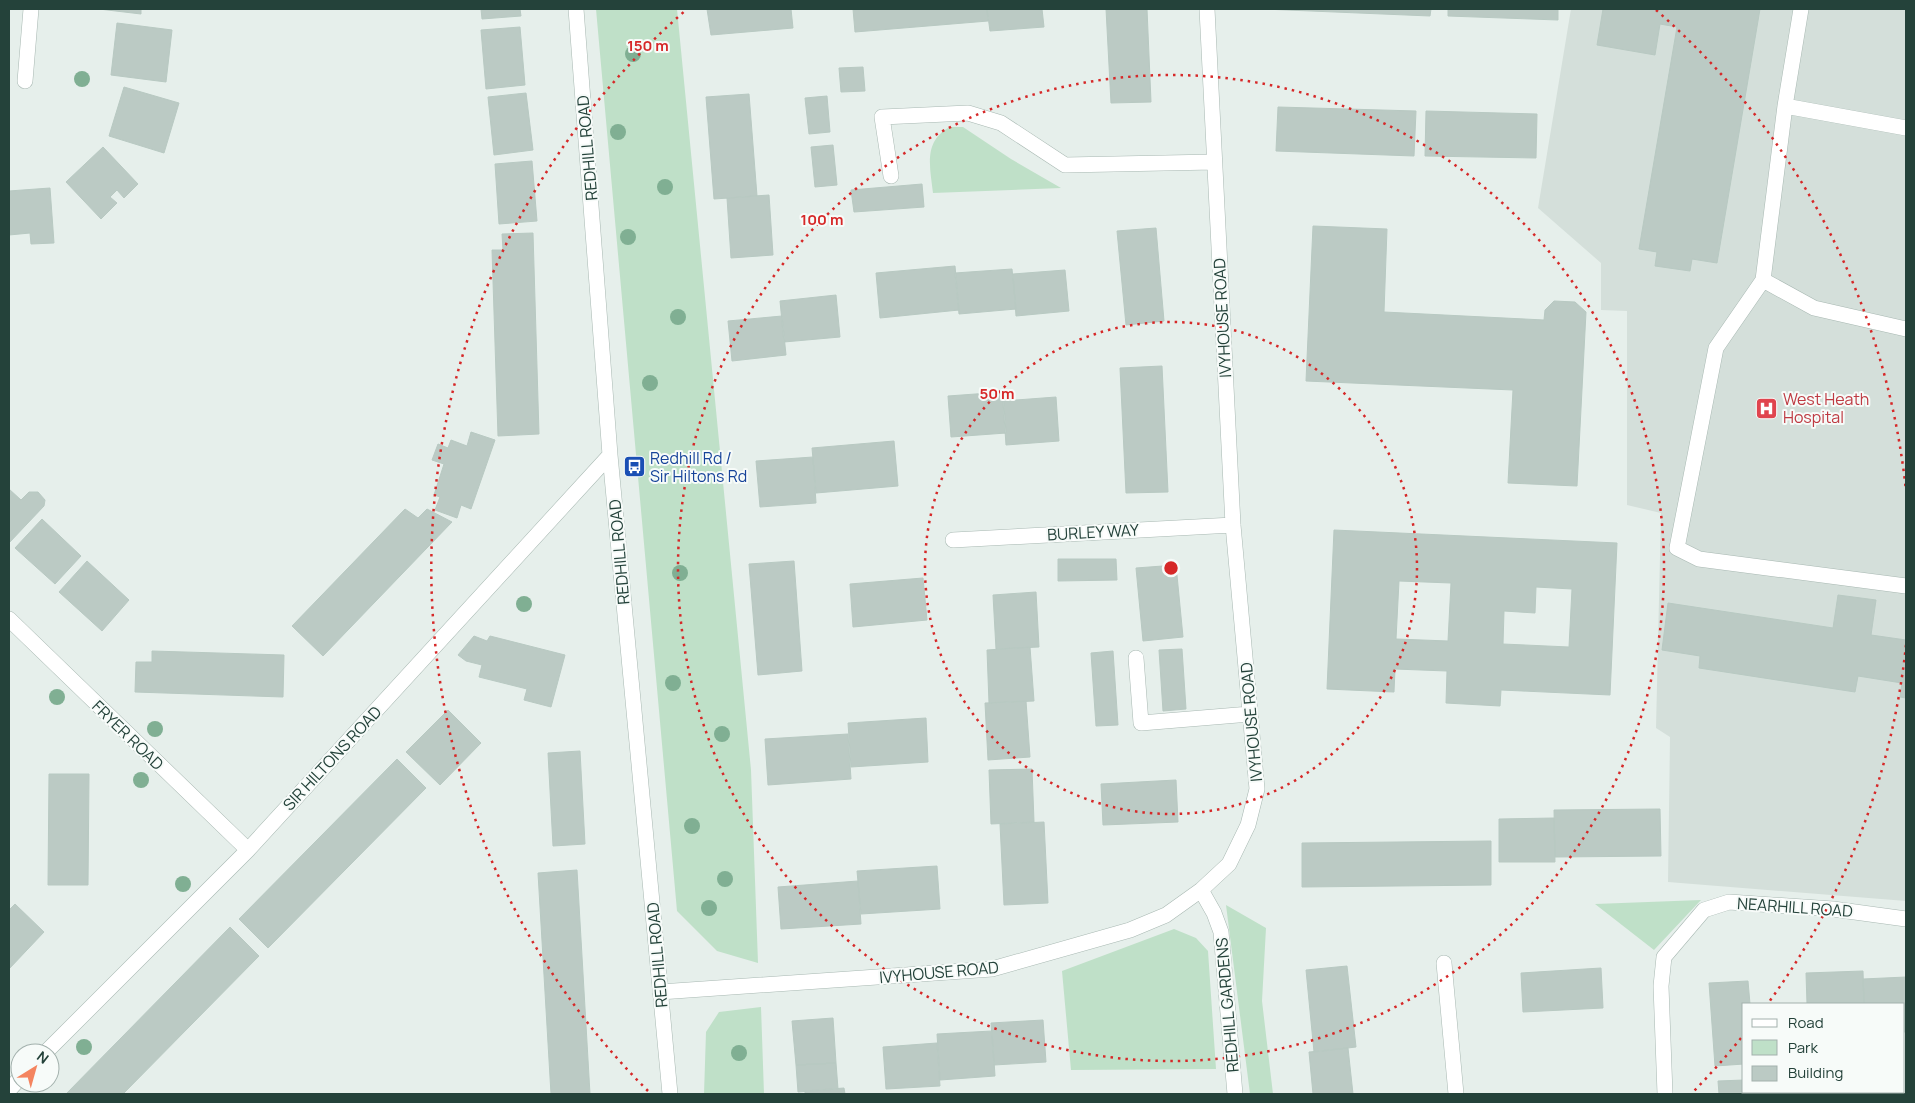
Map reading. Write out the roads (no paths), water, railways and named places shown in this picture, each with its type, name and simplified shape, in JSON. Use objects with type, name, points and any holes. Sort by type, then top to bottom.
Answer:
[{"type":"street","points":[[24,81],[31,9]]},
{"type":"street","name":"REDHILL ROAD","points":[[576,9],[610,455],[670,1094]]},
{"type":"street","name":"IVYHOUSE ROAD","points":[[660,992],[992,969],[1130,930],[1166,915],[1201,890],[1229,864],[1248,825],[1257,789],[1233,525],[1214,162],[1212,61],[1207,9]]},
{"type":"street","points":[[1801,9],[1785,106],[1763,280],[1716,348],[1677,548],[1699,559],[1906,586]]},
{"type":"street","points":[[1785,106],[1906,128]]},
{"type":"street","points":[[891,176],[882,117],[968,114],[1001,123],[1065,165],[1214,162]]},
{"type":"street","points":[[1763,280],[1814,308],[1906,329]]},
{"type":"street","name":"SIR HILTONS ROAD","points":[[55,1043],[248,850],[610,455]]},
{"type":"street","name":"BURLEY WAY","points":[[953,540],[1233,525]]},
{"type":"street","name":"FRYER ROAD","points":[[9,619],[248,850]]},
{"type":"street","points":[[1136,658],[1141,722],[1250,714]]},
{"type":"street","name":"REDHILL GARDENS","points":[[1201,890],[1214,913],[1221,932],[1235,1094]]},
{"type":"street","name":"NEARHILL ROAD","points":[[1665,1094],[1661,986],[1664,958],[1704,910],[1729,902],[1833,909],[1906,919]]},
{"type":"street","points":[[1444,963],[1456,1094]]},
{"type":"place","name":"West Heath Hospital","points":[[1767,408]]},
{"type":"place","name":"Redhill Rd / Sir Hiltons Rd","points":[[634,467]]}]
